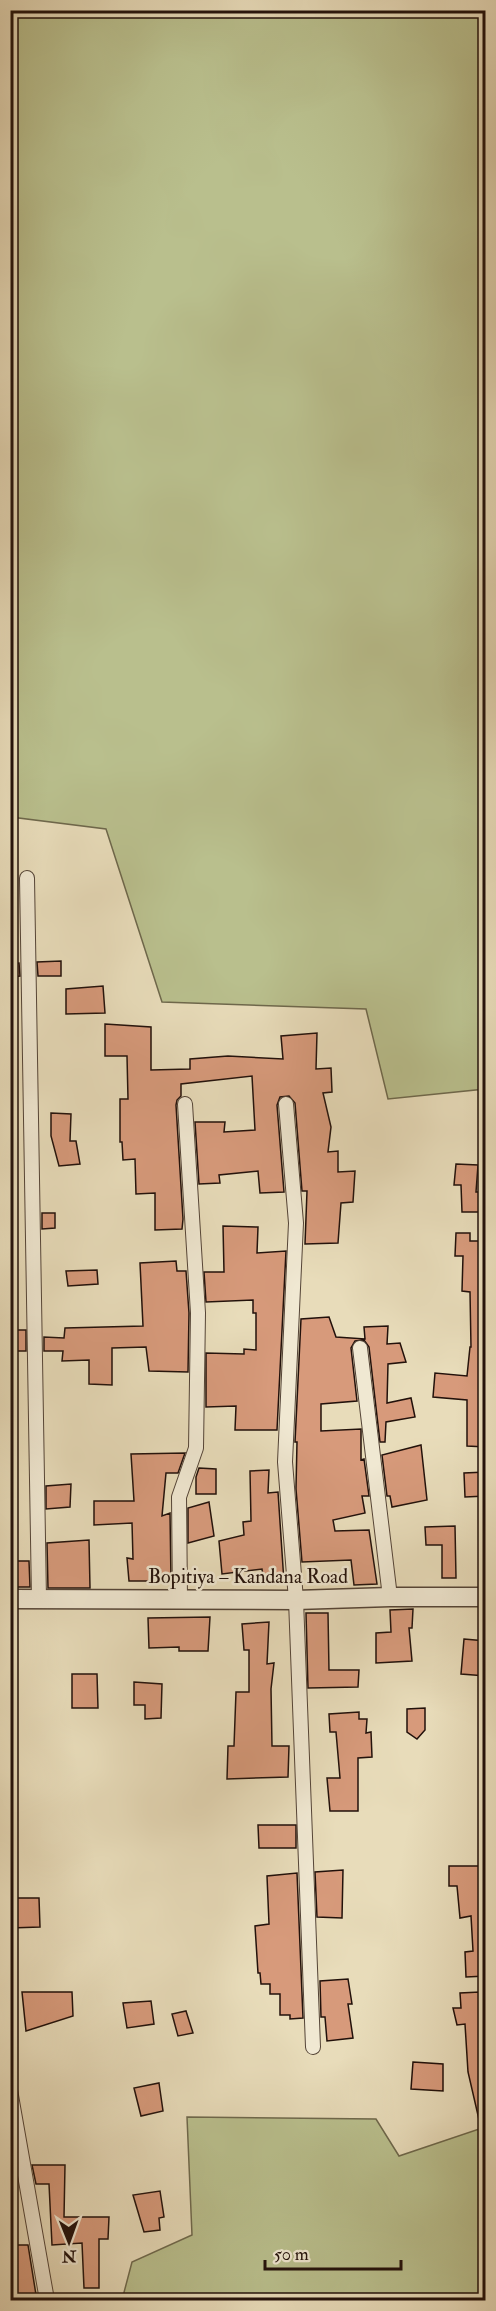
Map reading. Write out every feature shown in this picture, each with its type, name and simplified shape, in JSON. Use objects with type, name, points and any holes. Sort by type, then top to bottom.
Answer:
[{"type":"street","points":[[27,878],[39,1599]]},
{"type":"street","points":[[180,1599],[179,1497],[196,1448],[198,1313],[185,1104]]},
{"type":"street","points":[[286,1104],[296,1223],[285,1462],[296,1600],[313,2047]]},
{"type":"street","points":[[360,1348],[390,1597]]},
{"type":"street","name":"Bopitiya – Kandana Road","points":[[10,1599],[296,1600],[486,1597]]},
{"type":"street","points":[[10,2090],[47,2301]]},
{"type":"green space","points":[[11,10],[485,11],[485,1089],[388,1099],[366,1009],[162,1002],[106,829],[11,817]]},
{"type":"green space","points":[[187,2117],[376,2119],[399,2156],[485,2127],[485,2300],[122,2300],[132,2262],[192,2235]]},
{"type":"building","points":[[61,961],[61,976],[38,976],[37,962]]},
{"type":"building","points":[[19,963],[20,976],[10,977],[10,964]]},
{"type":"building","points":[[103,986],[105,1013],[66,1014],[66,989]]},
{"type":"building","points":[[105,1024],[151,1027],[151,1070],[190,1069],[190,1059],[228,1056],[283,1059],[281,1036],[317,1033],[316,1069],[331,1068],[332,1092],[323,1093],[331,1127],[328,1152],[338,1151],[338,1172],[355,1171],[353,1202],[341,1203],[338,1243],[305,1244],[307,1191],[302,1191],[295,1103],[289,1096],[280,1097],[277,1105],[284,1192],[260,1193],[258,1171],[219,1175],[220,1183],[199,1184],[195,1122],[225,1122],[224,1132],[255,1130],[252,1076],[181,1084],[181,1096],[176,1105],[182,1229],[155,1230],[155,1193],[136,1194],[135,1159],[123,1160],[122,1142],[120,1142],[120,1099],[128,1099],[127,1056],[105,1056]]},
{"type":"building","points":[[51,1113],[71,1114],[70,1141],[76,1141],[80,1164],[59,1166],[51,1136]]},
{"type":"building","points":[[456,1164],[478,1165],[476,1192],[486,1192],[486,1212],[462,1212],[461,1185],[454,1185]]},
{"type":"building","points":[[42,1213],[55,1213],[55,1228],[42,1229]]},
{"type":"building","points":[[223,1226],[258,1227],[257,1253],[286,1251],[277,1430],[235,1430],[236,1406],[206,1407],[206,1353],[244,1354],[244,1349],[256,1350],[256,1313],[253,1313],[253,1300],[206,1302],[204,1272],[224,1272]]},
{"type":"building","points":[[456,1233],[470,1233],[470,1241],[486,1241],[486,1447],[467,1446],[467,1400],[433,1397],[435,1373],[467,1376],[471,1347],[470,1292],[462,1291],[463,1256],[455,1256]]},
{"type":"building","points":[[176,1261],[177,1271],[186,1271],[189,1313],[188,1372],[149,1371],[146,1347],[112,1348],[112,1385],[89,1384],[89,1360],[62,1361],[63,1351],[44,1351],[44,1337],[64,1338],[65,1328],[143,1326],[140,1263]]},
{"type":"building","points":[[97,1270],[98,1284],[68,1286],[66,1271]]},
{"type":"building","points":[[329,1317],[336,1337],[365,1339],[364,1327],[388,1326],[387,1344],[400,1343],[406,1362],[388,1364],[387,1403],[411,1398],[415,1417],[386,1422],[385,1442],[380,1442],[369,1347],[364,1340],[355,1341],[351,1348],[357,1401],[321,1404],[321,1431],[361,1429],[361,1460],[364,1459],[369,1496],[362,1496],[365,1513],[333,1520],[335,1531],[369,1530],[377,1584],[354,1585],[351,1560],[302,1562],[296,1489],[297,1442],[295,1442],[301,1319]]},
{"type":"building","points":[[10,1330],[26,1330],[26,1351],[10,1351]]},
{"type":"building","points":[[421,1445],[427,1500],[392,1507],[390,1496],[387,1496],[382,1455]]},
{"type":"building","points":[[185,1453],[178,1473],[166,1473],[162,1516],[170,1513],[171,1581],[129,1581],[127,1558],[133,1559],[132,1523],[94,1525],[94,1501],[134,1501],[131,1454]]},
{"type":"building","points":[[199,1468],[216,1469],[216,1494],[196,1494],[196,1477]]},
{"type":"building","points":[[269,1470],[268,1493],[278,1492],[284,1582],[264,1584],[262,1569],[222,1574],[219,1541],[244,1535],[243,1522],[251,1521],[250,1471]]},
{"type":"building","points":[[486,1472],[486,1496],[465,1497],[464,1473]]},
{"type":"building","points":[[71,1484],[70,1507],[46,1509],[46,1486]]},
{"type":"building","points":[[209,1502],[214,1536],[188,1543],[188,1508]]},
{"type":"building","points":[[455,1526],[456,1578],[442,1578],[442,1545],[426,1545],[425,1527]]},
{"type":"building","points":[[89,1540],[90,1588],[48,1588],[47,1543]]},
{"type":"building","points":[[10,1561],[29,1561],[30,1587],[10,1587]]},
{"type":"building","points":[[413,1609],[412,1628],[409,1628],[412,1661],[376,1663],[376,1633],[391,1632],[390,1610]]},
{"type":"building","points":[[306,1613],[328,1613],[329,1670],[359,1670],[358,1687],[308,1688]]},
{"type":"building","points":[[210,1617],[208,1651],[179,1651],[179,1647],[149,1648],[148,1618]]},
{"type":"building","points":[[269,1622],[267,1664],[274,1663],[271,1689],[272,1746],[289,1746],[288,1777],[227,1779],[228,1746],[234,1746],[236,1692],[249,1692],[249,1650],[244,1650],[242,1624]]},
{"type":"building","points":[[464,1639],[486,1641],[486,1676],[461,1674]]},
{"type":"building","points":[[72,1674],[97,1674],[98,1708],[72,1708]]},
{"type":"building","points":[[134,1682],[162,1684],[161,1718],[145,1719],[145,1705],[134,1705]]},
{"type":"building","points":[[425,1708],[425,1730],[417,1739],[407,1732],[407,1709]]},
{"type":"building","points":[[359,1712],[359,1719],[367,1719],[366,1733],[371,1732],[372,1757],[358,1758],[358,1811],[330,1811],[327,1778],[340,1778],[336,1732],[330,1732],[329,1714]]},
{"type":"building","points":[[258,1825],[296,1825],[296,1848],[259,1848]]},
{"type":"building","points":[[449,1866],[486,1866],[486,1976],[466,1977],[465,1952],[473,1951],[471,1916],[460,1918],[457,1886],[449,1886]]},
{"type":"building","points":[[343,1870],[342,1918],[317,1917],[315,1872]]},
{"type":"building","points":[[297,1873],[303,2018],[290,2019],[290,2015],[280,2015],[280,1994],[270,1994],[270,1984],[261,1984],[260,1973],[258,1973],[255,1926],[269,1924],[267,1876]]},
{"type":"building","points":[[10,1898],[39,1898],[40,1927],[10,1928]]},
{"type":"building","points":[[348,1979],[352,2004],[348,2004],[353,2038],[327,2041],[325,2017],[321,2017],[320,1981]]},
{"type":"building","points":[[22,1992],[72,1992],[73,2016],[26,2031]]},
{"type":"building","points":[[480,1992],[480,2008],[483,2007],[486,2026],[486,2124],[480,2124],[468,2072],[465,2024],[457,2025],[453,2008],[461,2008],[460,1993]]},
{"type":"building","points":[[151,2001],[154,2024],[127,2028],[123,2003]]},
{"type":"building","points":[[186,2011],[193,2033],[178,2036],[172,2014]]},
{"type":"building","points":[[413,2062],[443,2064],[443,2091],[411,2089]]},
{"type":"building","points":[[159,2083],[163,2111],[141,2116],[134,2088]]},
{"type":"building","points":[[32,2165],[65,2165],[64,2217],[109,2217],[108,2239],[99,2239],[99,2288],[84,2288],[82,2243],[52,2245],[49,2184],[36,2184]]},
{"type":"building","points":[[160,2191],[164,2217],[159,2218],[160,2230],[144,2232],[133,2195]]},
{"type":"building","points":[[13,2245],[28,2245],[37,2301],[16,2301]]}]
